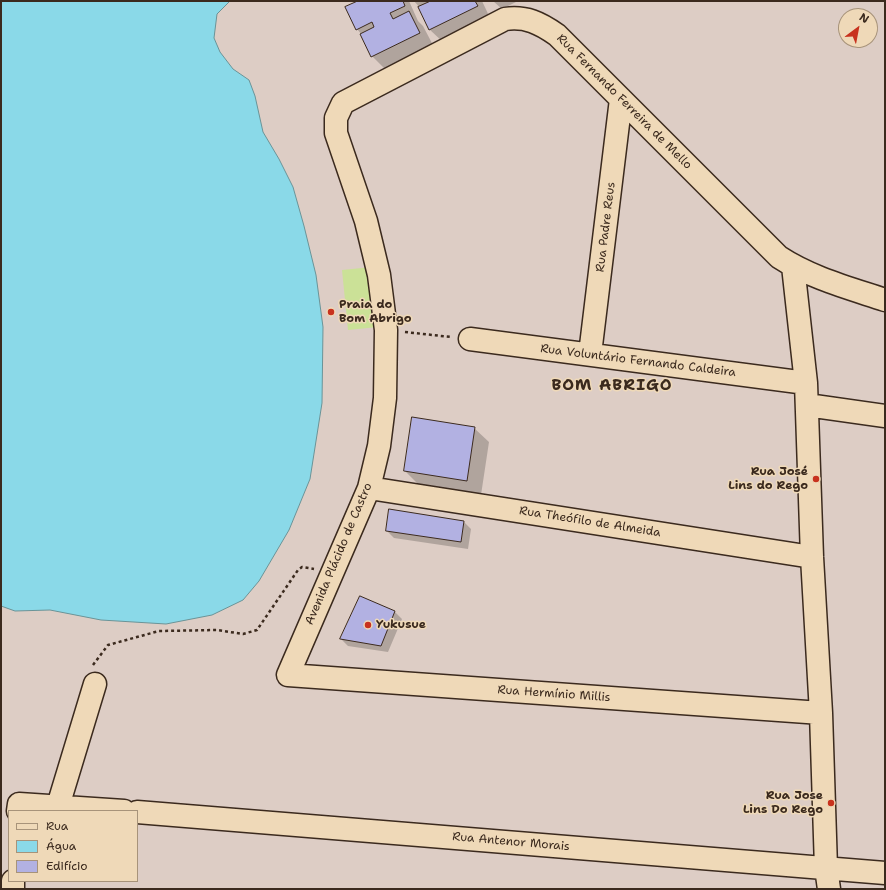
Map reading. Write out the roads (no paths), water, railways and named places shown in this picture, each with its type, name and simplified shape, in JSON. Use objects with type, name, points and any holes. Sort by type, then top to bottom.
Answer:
[{"type":"street","name":"Rua Fernando Ferreira de Mello","points":[[344,103],[505,19],[516,17],[539,23],[557,35],[779,256],[793,266],[822,279],[885,300]]},
{"type":"street","name":"Rua Padre Reus","points":[[590,354],[621,99]]},
{"type":"street","name":"Avenida Plácido de Castro","points":[[288,675],[369,488],[379,446],[385,398],[386,330],[379,275],[366,222],[336,133],[336,118],[344,103]]},
{"type":"street","points":[[793,266],[806,383],[812,557],[821,713],[826,868],[829,889]]},
{"type":"street","name":"Rua Voluntário Fernando Caldeira","points":[[470,339],[806,383]]},
{"type":"street","points":[[807,405],[885,416]]},
{"type":"street","name":"Rua Theófilo de Almeida","points":[[369,488],[812,557]]},
{"type":"street","name":"Rua Hermínio Millis","points":[[288,675],[821,713]]},
{"type":"street","points":[[58,806],[95,684]]},
{"type":"street","points":[[18,808],[58,806],[111,810]]},
{"type":"street","name":"Rua Antenor Morais","points":[[138,812],[885,873]]},
{"type":"water","points":[[1,1],[230,1],[217,14],[214,38],[220,52],[233,69],[249,80],[255,96],[263,132],[293,187],[316,275],[323,327],[322,403],[310,479],[289,530],[259,581],[243,600],[212,615],[166,624],[101,620],[50,610],[15,611],[1,606]]},
{"type":"place","name":"Praia do Bom Abrigo","points":[[331,312]]},
{"type":"place","name":"Rua José Lins do Rego","points":[[816,479]]},
{"type":"place","name":"Yukusue","points":[[368,625]]},
{"type":"place","name":"Rua Jose Lins Do Rego","points":[[831,803]]},
{"type":"district","name":"BOM ABRIGO","points":[[612,386]]}]
